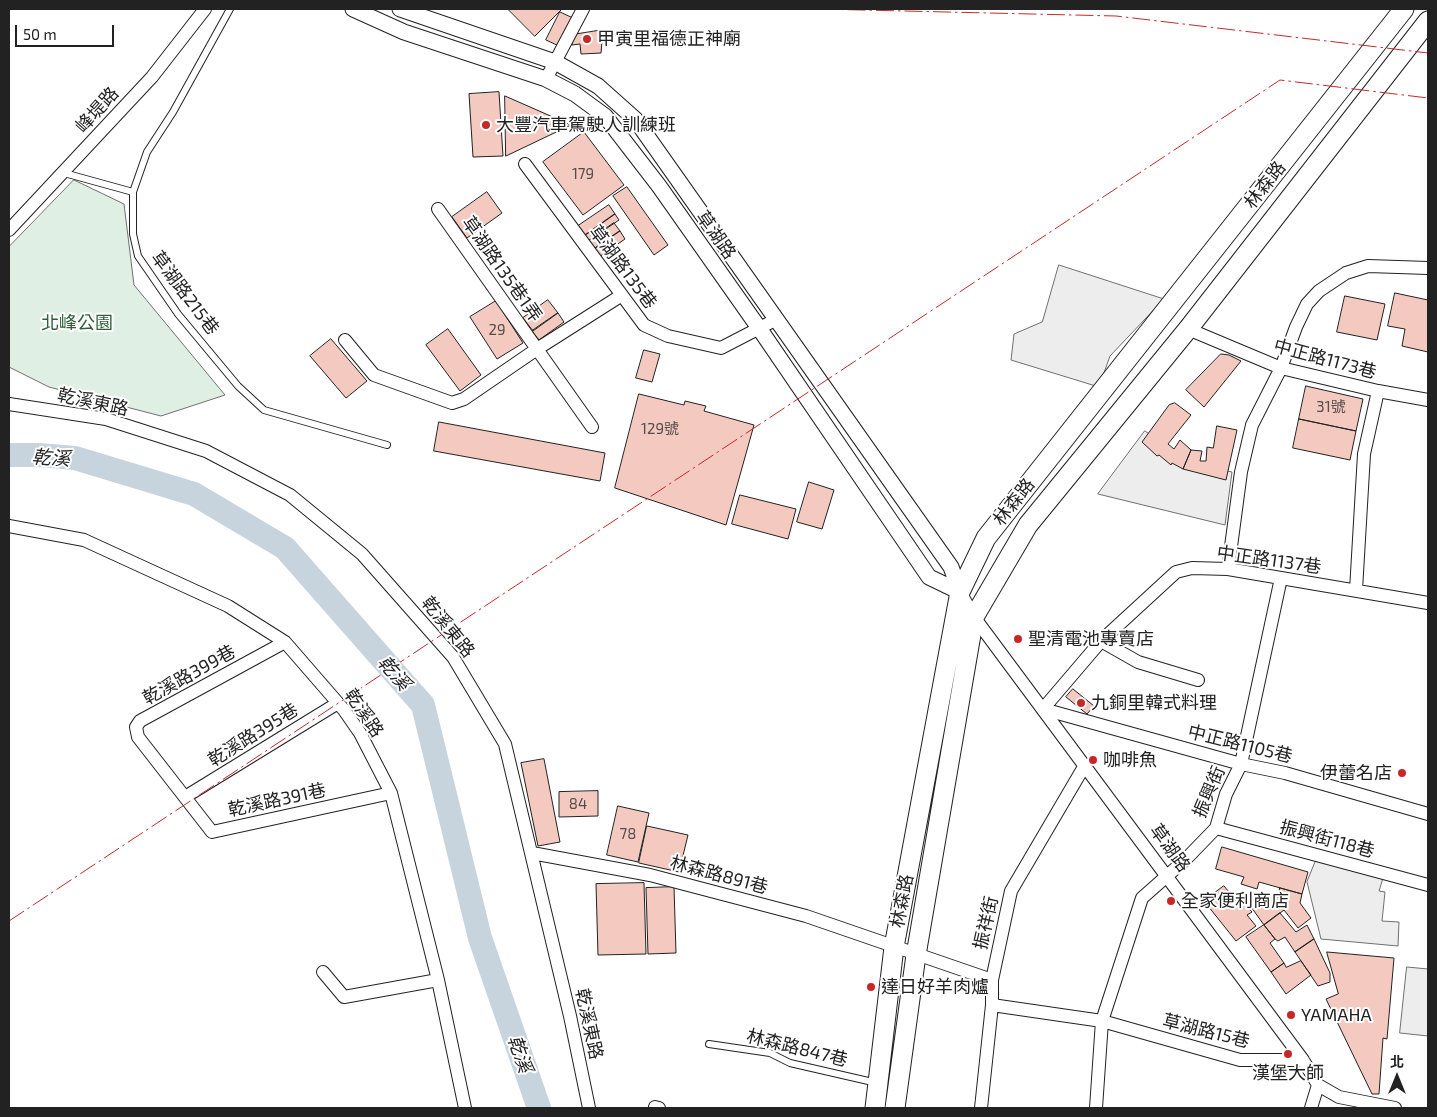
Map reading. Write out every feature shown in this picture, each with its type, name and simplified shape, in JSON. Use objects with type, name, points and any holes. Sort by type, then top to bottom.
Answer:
[{"type":"main road","name":"林森路","points":[[875,1108],[894,947],[960,592],[986,538],[1404,9]]},
{"type":"main road","name":"林森路","points":[[895,1108],[916,956],[974,617],[1028,525],[1188,329],[1428,21]]},
{"type":"street","name":"峰堤路","points":[[9,230],[152,77],[205,9]]},
{"type":"street","name":"草湖路","points":[[353,9],[404,32],[546,79],[575,94],[605,116],[653,179],[759,328],[929,577],[960,592]]},
{"type":"street","name":"草湖路","points":[[400,9],[554,62],[598,86],[634,119],[951,567],[960,592],[974,617],[1303,1060],[1318,1085],[1339,1097],[1396,1108]]},
{"type":"street","points":[[546,79],[582,9]]},
{"type":"street","name":"草湖路135巷","points":[[525,164],[644,325],[668,336],[721,348],[775,320]]},
{"type":"street","name":"草湖路135巷1弄","points":[[438,209],[592,427]]},
{"type":"street","points":[[1228,568],[1241,472],[1252,425],[1281,368],[1296,327],[1307,304],[1319,291],[1346,273],[1368,266],[1428,268]]},
{"type":"street","name":"草湖路135巷1弄","points":[[345,340],[374,375],[452,403],[464,399],[537,349],[622,295]]},
{"type":"street","name":"中正路1173巷","points":[[1188,329],[1281,368],[1378,391],[1428,400]]},
{"type":"street","points":[[1356,590],[1364,454],[1378,391]]},
{"type":"street","name":"乾溪東路","points":[[9,404],[106,420],[206,451],[290,496],[362,554],[453,657],[505,744],[532,852],[589,1108]]},
{"type":"street","name":"乾溪路","points":[[9,526],[84,540],[228,606],[285,642],[338,703],[360,733],[391,793],[438,980],[465,1108]]},
{"type":"street","name":"中正路1137巷","points":[[1043,709],[1101,641],[1176,572],[1192,568],[1228,568],[1428,603]]},
{"type":"street","name":"振興街","points":[[1096,1108],[1102,1021],[1142,898],[1166,874],[1185,860],[1216,828],[1226,794],[1241,764],[1281,578]]},
{"type":"street","points":[[1101,641],[1138,662],[1198,680]]},
{"type":"street","name":"乾溪路399巷","points":[[185,798],[138,737],[136,731],[137,724],[285,642]]},
{"type":"street","name":"乾溪路395巷","points":[[185,798],[338,703]]},
{"type":"street","name":"中正路1105巷","points":[[1043,709],[1241,764],[1285,773],[1428,814]]},
{"type":"street","name":"振祥街","points":[[981,1108],[992,1005],[992,980],[1011,891],[1085,764]]},
{"type":"street","name":"乾溪路391巷","points":[[185,798],[210,830],[215,832],[391,793]]},
{"type":"street","name":"振興街118巷","points":[[1216,828],[1428,884]]},
{"type":"street","name":"林森路891巷","points":[[532,852],[659,877],[806,916],[916,956],[992,980]]},
{"type":"street","points":[[323,972],[344,996],[438,980]]},
{"type":"street","name":"草湖路15巷","points":[[992,1005],[1102,1021],[1240,1060],[1264,1062],[1303,1060]]},
{"type":"street","points":[[1311,1108],[1318,1085]]},
{"type":"lane","name":"草湖路215巷","points":[[230,9],[173,112],[147,152],[132,192],[133,234],[138,256],[178,314],[238,386],[264,410],[387,445]]},
{"type":"lane","points":[[64,173],[132,192]]},
{"type":"lane","name":"林森路847巷","points":[[709,1044],[770,1053],[790,1063],[878,1084]]},
{"type":"green space","name":"北峰公園","points":[[74,180],[124,204],[134,285],[225,395],[161,416],[49,387],[9,367],[9,247]]},
{"type":"shaded area","points":[[1059,265],[1164,299],[1110,356],[1099,387],[1011,360],[1014,334],[1042,322]]},
{"type":"shaded area","points":[[1145,431],[1191,463],[1232,472],[1225,525],[1098,494]]},
{"type":"shaded area","points":[[1317,858],[1384,875],[1379,891],[1385,892],[1382,921],[1399,922],[1398,946],[1321,939],[1307,882]]},
{"type":"shaded area","points":[[1407,967],[1428,969],[1428,1036],[1400,1033]]},
{"type":"building","points":[[508,9],[562,9],[535,36]]},
{"type":"building","points":[[560,12],[573,18],[559,46],[546,40]]},
{"type":"building","name":"甲寅里福德正神廟","points":[[603,30],[601,53],[581,54],[580,44],[572,45],[572,35]]},
{"type":"building","name":"大豐汽車駕駛人訓練班","points":[[499,92],[503,156],[473,157],[469,94]]},
{"type":"building","points":[[505,96],[571,125],[506,156]]},
{"type":"building","points":[[584,132],[624,185],[583,215],[543,162]]},
{"type":"building","points":[[627,187],[668,245],[654,255],[613,196]]},
{"type":"building","points":[[487,192],[502,213],[467,238],[452,217]]},
{"type":"building","points":[[609,205],[615,214],[584,236],[578,226]]},
{"type":"building","points":[[615,214],[619,220],[588,241],[584,236]]},
{"type":"building","points":[[614,223],[620,231],[594,249],[588,241]]},
{"type":"building","points":[[620,231],[625,239],[599,257],[594,249]]},
{"type":"building","points":[[1395,293],[1428,300],[1428,352],[1402,346],[1405,329],[1388,326]]},
{"type":"building","points":[[1345,296],[1385,304],[1377,340],[1337,332]]},
{"type":"building","points":[[548,300],[558,313],[533,331],[523,318]]},
{"type":"building","points":[[496,301],[523,343],[497,359],[470,317]]},
{"type":"building","points":[[558,313],[564,322],[539,340],[532,331]]},
{"type":"building","points":[[448,329],[481,375],[460,391],[426,345]]},
{"type":"building","points":[[331,339],[367,381],[346,398],[310,356]]},
{"type":"building","points":[[644,350],[660,354],[652,382],[636,378]]},
{"type":"building","points":[[1221,354],[1229,355],[1241,361],[1204,407],[1186,390]]},
{"type":"building","points":[[1306,386],[1363,399],[1356,431],[1299,419]]},
{"type":"building","points":[[639,394],[684,405],[685,401],[706,406],[704,411],[754,425],[726,525],[615,488]]},
{"type":"building","points":[[1175,403],[1191,415],[1168,444],[1174,449],[1180,440],[1191,450],[1183,469],[1172,463],[1171,465],[1159,455],[1157,456],[1142,442],[1169,405]]},
{"type":"building","points":[[1299,419],[1356,431],[1350,460],[1293,448]]},
{"type":"building","points":[[439,422],[605,453],[600,481],[434,451]]},
{"type":"building","points":[[1217,426],[1237,430],[1226,480],[1183,469],[1191,450],[1202,451],[1200,461],[1206,461],[1207,447],[1213,448]]},
{"type":"building","points":[[809,482],[834,490],[822,529],[797,522]]},
{"type":"building","points":[[740,495],[796,509],[788,539],[732,524]]},
{"type":"building","points":[[1073,689],[1094,706],[1087,714],[1066,697]]},
{"type":"building","points":[[544,759],[560,842],[538,846],[521,763]]},
{"type":"building","points":[[598,791],[598,816],[559,817],[559,792]]},
{"type":"building","points":[[618,806],[649,813],[638,862],[607,855]]},
{"type":"building","points":[[647,826],[688,835],[679,872],[639,863]]},
{"type":"building","points":[[1222,847],[1308,872],[1302,894],[1259,882],[1257,889],[1241,884],[1244,877],[1216,869]]},
{"type":"building","points":[[644,883],[646,954],[598,955],[596,884]]},
{"type":"building","points":[[1224,886],[1238,903],[1242,900],[1252,912],[1247,915],[1256,926],[1236,941],[1204,901]]},
{"type":"building","points":[[674,887],[676,953],[648,954],[646,888]]},
{"type":"building","points":[[1280,888],[1302,894],[1300,903],[1311,918],[1298,928],[1284,910],[1264,925],[1249,904],[1267,893],[1278,897]]},
{"type":"building","points":[[1280,913],[1296,932],[1307,925],[1314,939],[1295,952],[1285,937],[1278,941],[1275,939],[1264,925]]},
{"type":"building","points":[[1264,925],[1275,939],[1270,943],[1284,963],[1271,972],[1246,937]]},
{"type":"building","points":[[1314,939],[1330,973],[1330,982],[1318,986],[1295,952]]},
{"type":"building","points":[[1327,952],[1394,958],[1387,1039],[1383,1038],[1379,1094],[1372,1094],[1326,999],[1338,994]]},
{"type":"building","points":[[1301,961],[1311,975],[1286,994],[1271,972],[1284,963],[1286,967]]},
{"type":"waterway","name":"乾溪","points":[[9,455],[75,458],[194,494],[285,548],[423,705],[480,938],[539,1108]]},
{"type":"power","points":[[819,9],[1116,16],[1428,53]]},
{"type":"power","points":[[9,921],[1280,80],[1428,98]]},
{"type":"place","name":"甲寅里福德正神廟","points":[[587,39]]},
{"type":"place","name":"大豐汽車駕駛人訓練班","points":[[486,125]]},
{"type":"place","name":"聖清電池專賣店","points":[[1018,639]]},
{"type":"place","name":"九銅里韓式料理","points":[[1081,703]]},
{"type":"place","name":"咖啡魚","points":[[1093,760]]},
{"type":"place","name":"伊蕾名店","points":[[1402,773]]},
{"type":"place","name":"全家便利商店","points":[[1171,901]]},
{"type":"place","name":"達日好羊肉爐","points":[[871,987]]},
{"type":"place","name":"YAMAHA","points":[[1291,1015]]},
{"type":"place","name":"漢堡大師","points":[[1288,1054]]}]
